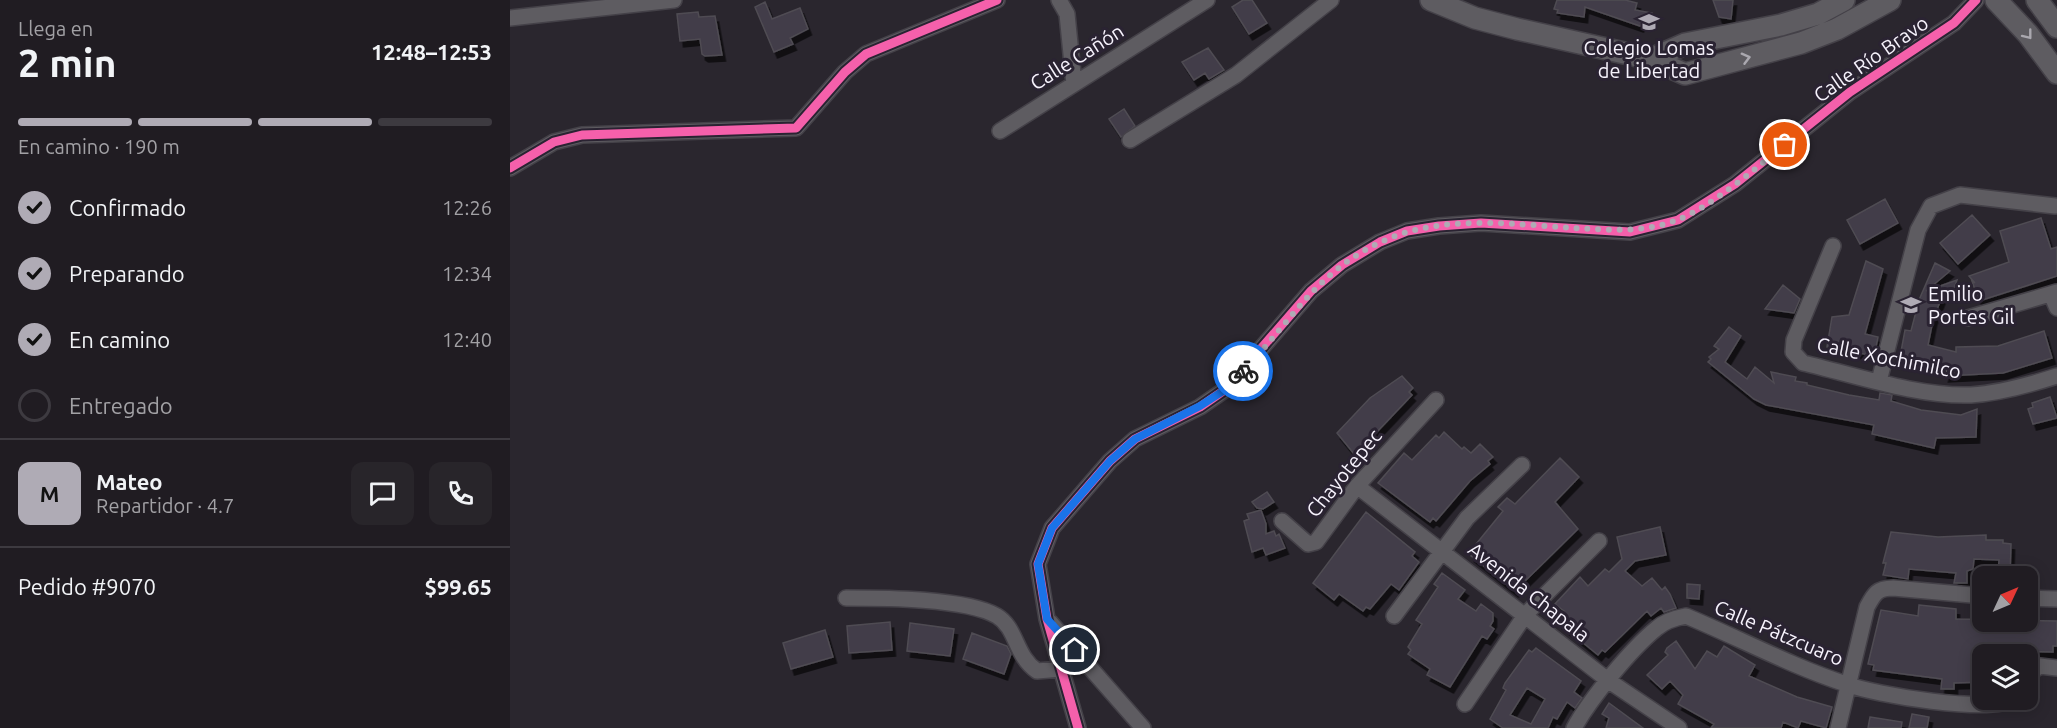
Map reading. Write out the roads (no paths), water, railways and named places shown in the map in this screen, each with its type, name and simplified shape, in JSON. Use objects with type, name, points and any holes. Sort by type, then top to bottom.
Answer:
[{"type":"main road","points":[[1431,0],[1476,18],[1517,29],[1651,59],[1685,74],[1801,44],[1837,29],[1890,0]]},
{"type":"main road","points":[[1651,59],[1686,45],[1771,28],[1818,14],[1844,0]]},
{"type":"main road","points":[[1996,0],[2028,34],[2057,73]]},
{"type":"main road","points":[[2037,0],[2057,27]]},
{"type":"street","points":[[510,18],[674,0]]},
{"type":"street","points":[[510,168],[554,142],[582,135],[796,128],[844,72],[866,54],[997,0]]},
{"type":"street","points":[[1059,0],[1066,14],[1074,84]]},
{"type":"street","name":"Calle Cañón","points":[[1000,130],[1207,0]]},
{"type":"street","points":[[1130,140],[1236,75],[1331,0]]},
{"type":"street","name":"Calle Río Bravo","points":[[1078,728],[1047,619],[1038,564],[1052,528],[1110,461],[1135,439],[1200,406],[1226,389],[1311,291],[1342,265],[1380,242],[1407,231],[1439,226],[1481,223],[1630,232],[1678,220],[1736,184],[1850,92],[1954,23],[1976,0]]},
{"type":"street","points":[[1879,381],[1918,230],[1931,206],[1960,195],[2055,206]]},
{"type":"street","name":"Calle Xochimilco","points":[[1833,246],[1794,340],[1793,352],[1803,363],[1936,393],[1969,395],[1997,392],[2057,376]]},
{"type":"street","points":[[1968,318],[2055,298]]},
{"type":"street","name":"Chayotepec","points":[[1282,521],[1301,540],[1308,544],[1316,542],[1357,486],[1436,400]]},
{"type":"street","points":[[1394,616],[1440,550],[1479,505],[1522,465]]},
{"type":"street","name":"Avenida Chapala","points":[[1357,486],[1526,614],[1609,681],[1679,728]]},
{"type":"street","points":[[1465,704],[1526,614],[1599,541]]},
{"type":"street","points":[[1838,728],[1867,608],[1874,593],[1882,588],[1972,595]]},
{"type":"street","points":[[846,598],[933,602],[997,616],[1009,627],[1020,655],[1027,664],[1036,671],[1061,669]]},
{"type":"street","points":[[2038,598],[2057,599]]},
{"type":"street","name":"Calle Pátzcuaro","points":[[1574,728],[1609,681],[1658,627],[1674,618],[1686,616],[1847,685],[1957,705],[1972,705]]},
{"type":"street","points":[[1047,619],[1143,728]]},
{"type":"street","points":[[2038,667],[2057,668]]},
{"type":"place","name":"Colegio Lomas de Libertad","points":[[1649,22]]},
{"type":"place","name":"Emilio Portes Gil","points":[[1911,305]]}]
